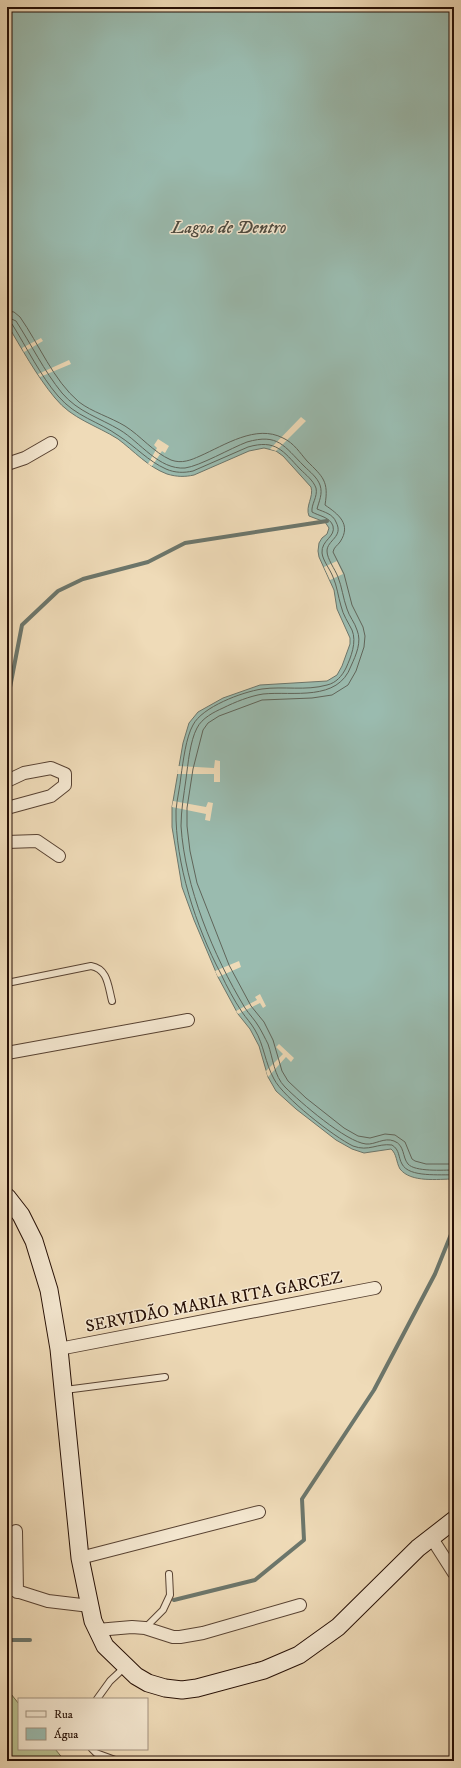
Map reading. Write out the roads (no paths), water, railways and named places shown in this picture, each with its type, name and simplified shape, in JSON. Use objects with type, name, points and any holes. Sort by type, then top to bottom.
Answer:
[{"type":"main road","points":[[7,1197],[21,1215],[34,1241],[42,1263],[49,1290],[59,1349],[80,1558],[90,1606],[97,1630],[105,1646],[125,1667],[148,1683],[165,1688],[182,1690],[197,1688],[244,1676],[282,1664],[299,1655],[338,1627],[399,1565],[431,1537],[454,1520]]},
{"type":"street","points":[[7,464],[25,458],[51,443]]},
{"type":"street","points":[[7,781],[24,773],[52,768],[65,774],[65,784],[51,796],[7,808]]},
{"type":"street","points":[[7,842],[37,841],[59,856]]},
{"type":"street","points":[[7,1053],[188,1020]]},
{"type":"street","name":"SERVIDÃO MARIA RITA GARCEZ","points":[[59,1349],[375,1288]]},
{"type":"street","points":[[80,1558],[259,1512]]},
{"type":"street","points":[[16,1531],[12,1590],[48,1601],[90,1606]]},
{"type":"street","points":[[431,1537],[443,1559],[454,1573]]},
{"type":"street","points":[[97,1630],[132,1627],[145,1628],[173,1637],[180,1637],[202,1633],[300,1605]]},
{"type":"lane","points":[[7,983],[90,966],[98,967],[104,973],[112,1001]]},
{"type":"lane","points":[[63,1390],[165,1377]]},
{"type":"lane","points":[[145,1628],[163,1610],[170,1595],[169,1574]]},
{"type":"lane","points":[[98,1698],[110,1681],[125,1667]]},
{"type":"lane","points":[[93,1750],[96,1753],[118,1761]]},
{"type":"water","name":"Lagoa de Dentro","points":[[7,7],[454,7],[454,1179],[433,1180],[411,1176],[400,1169],[391,1149],[364,1153],[352,1149],[336,1140],[296,1109],[276,1091],[268,1077],[259,1046],[250,1029],[238,1014],[218,977],[194,920],[182,887],[172,827],[172,807],[183,743],[189,723],[198,712],[223,698],[260,685],[327,681],[337,675],[350,644],[350,638],[337,609],[334,590],[319,557],[319,543],[327,534],[329,528],[325,522],[309,516],[308,509],[312,491],[311,487],[283,456],[276,451],[264,448],[249,451],[194,475],[174,476],[167,474],[147,463],[118,439],[77,417],[69,411],[55,398],[30,362],[7,324]]},
{"type":"waterway","points":[[7,703],[22,625],[58,591],[83,579],[148,562],[185,543],[327,521]]},
{"type":"waterway","points":[[174,1600],[255,1580],[304,1540],[302,1499],[374,1390],[435,1274],[454,1227]]},
{"type":"waterway","points":[[7,1640],[30,1640]]}]
